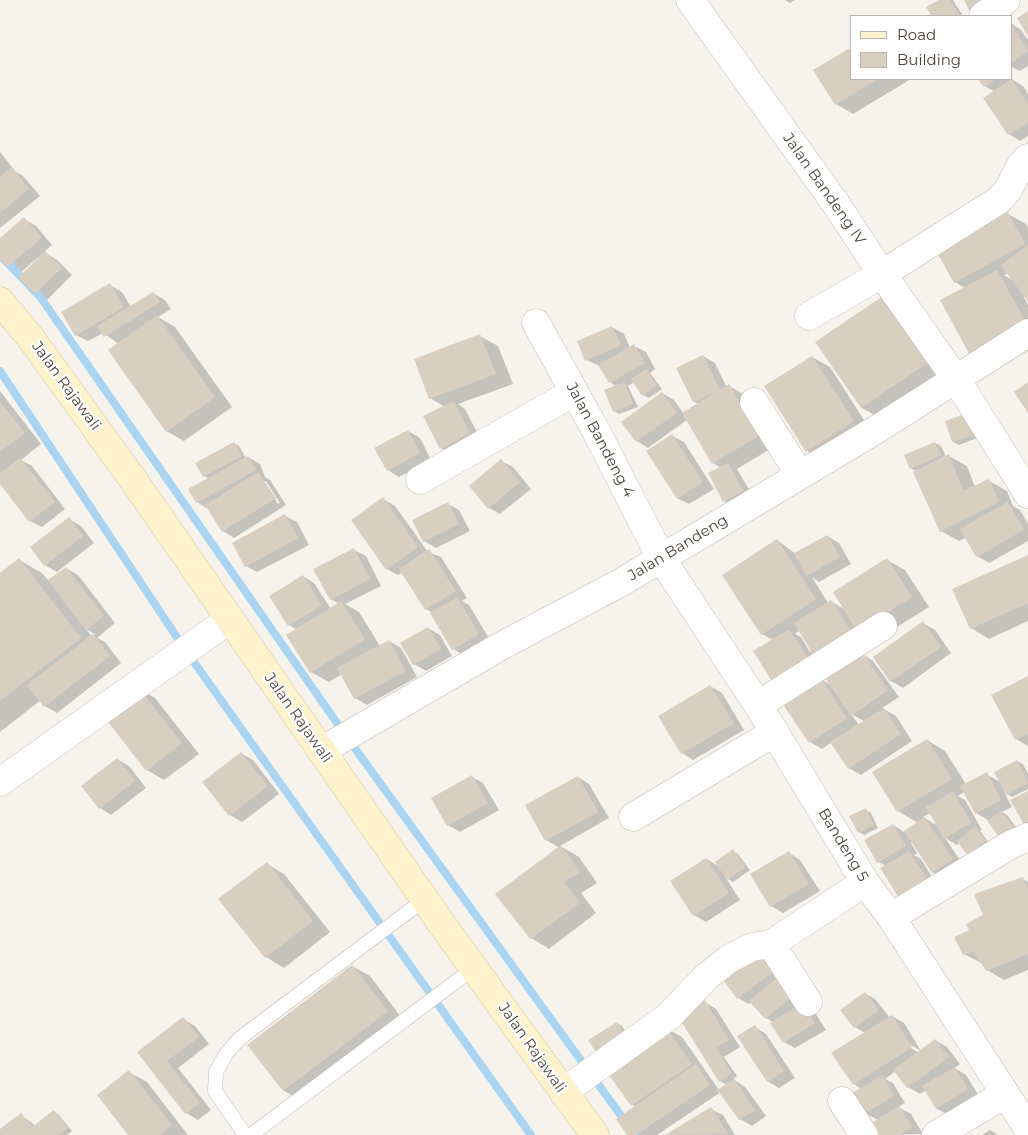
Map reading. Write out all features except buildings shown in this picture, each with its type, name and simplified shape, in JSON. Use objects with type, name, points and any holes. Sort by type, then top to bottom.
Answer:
[{"type":"main road","name":"Jalan Rajawali","points":[[5,316],[134,481],[424,899],[595,1135]]},
{"type":"street","name":"Jalan Bandeng IV","points":[[690,0],[830,196],[956,379],[1028,494]]},
{"type":"street","points":[[984,15],[1006,0]]},
{"type":"street","points":[[809,316],[882,274],[999,200],[1008,190],[1021,165],[1028,158]]},
{"type":"street","name":"Jalan Bandeng 4","points":[[536,323],[661,558]]},
{"type":"street","name":"Jalan Bandeng","points":[[321,751],[501,646],[620,583],[800,475],[1028,333]]},
{"type":"street","points":[[420,480],[574,392]]},
{"type":"street","points":[[754,402],[800,475]]},
{"type":"street","name":"Bandeng 5","points":[[661,558],[758,705],[865,882],[891,916],[1028,1129]]},
{"type":"street","points":[[0,782],[230,619]]},
{"type":"street","points":[[758,705],[883,626]]},
{"type":"street","points":[[633,817],[774,732]]},
{"type":"street","points":[[891,916],[1028,836]]},
{"type":"street","points":[[563,1092],[669,1016],[706,977],[729,958],[752,947],[771,944],[865,882]]},
{"type":"street","points":[[771,944],[808,1002]]},
{"type":"street","points":[[936,1135],[1005,1094]]},
{"type":"street","points":[[842,1101],[864,1135]]},
{"type":"lane","points":[[245,1135],[215,1091],[216,1072],[226,1054],[239,1038],[424,899]]},
{"type":"lane","points":[[251,1135],[474,968]]},
{"type":"waterway","points":[[0,255],[41,298],[346,736],[635,1135]]},
{"type":"waterway","points":[[0,371],[186,651],[531,1135]]}]
